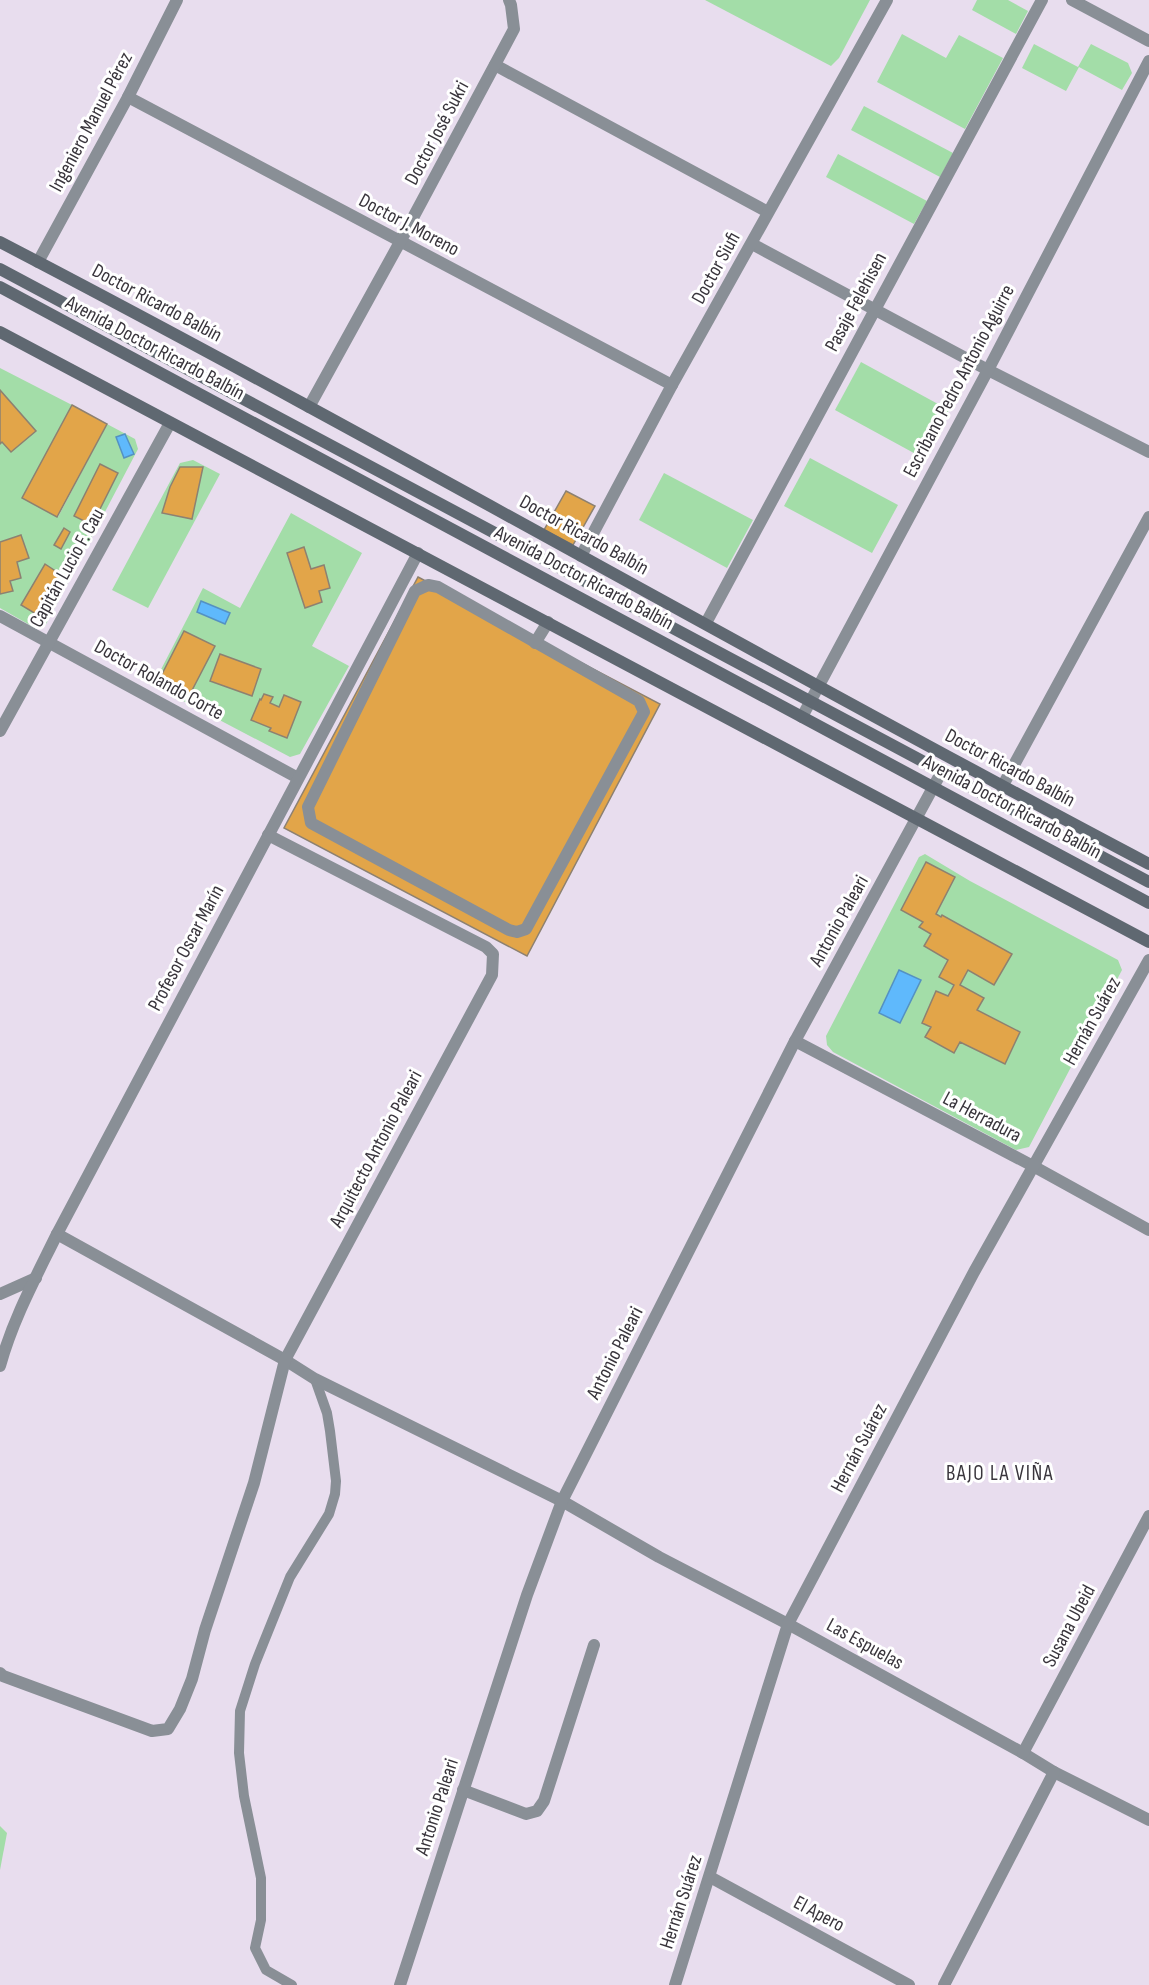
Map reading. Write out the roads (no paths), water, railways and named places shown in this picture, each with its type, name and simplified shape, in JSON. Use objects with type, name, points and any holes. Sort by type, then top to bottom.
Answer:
[{"type":"street","name":"Ingeniero Manuel Pérez","points":[[38,262],[128,97],[177,0]]},
{"type":"street","name":"Doctor José Sukri","points":[[309,407],[514,29],[511,5],[508,0]]},
{"type":"street","name":"Doctor Siufi","points":[[581,556],[672,385],[887,0]]},
{"type":"street","name":"Pasaje Felehisen","points":[[706,623],[1042,0]]},
{"type":"street","points":[[1072,0],[1149,41]]},
{"type":"street","name":"Escribano Pedro Antonio Aguirre","points":[[802,717],[988,370],[1149,61]]},
{"type":"street","points":[[495,66],[768,212]]},
{"type":"street","name":"Doctor J. Moreno","points":[[128,97],[672,385]]},
{"type":"street","name":"Doctor Ricardo Balbín","points":[[0,242],[706,623],[817,687],[1149,864]]},
{"type":"street","points":[[752,244],[988,370],[1149,452]]},
{"type":"street","name":"Avenida Doctor Ricardo Balbín","points":[[0,269],[1149,882]]},
{"type":"street","name":"Avenida Doctor Ricardo Balbín","points":[[0,287],[1149,903]]},
{"type":"street","points":[[0,332],[1149,942]]},
{"type":"street","name":"Capitán Lucio F. Cau","points":[[0,731],[170,423]]},
{"type":"street","points":[[1002,787],[1149,517]]},
{"type":"street","name":"Profesor Oscar Marín","points":[[0,1366],[4,1336],[417,554]]},
{"type":"street","points":[[428,585],[438,587],[536,643],[639,701],[644,712],[526,929],[517,932],[508,930],[311,823],[308,807],[415,591],[428,585]]},
{"type":"street","name":"Doctor Rolando Corte","points":[[0,616],[298,778]]},
{"type":"street","points":[[536,643],[548,622]]},
{"type":"street","name":"Antonio Paleari","points":[[400,1985],[527,1595],[562,1501],[795,1041],[942,771]]},
{"type":"street","name":"Arquitecto Antonio Paleari","points":[[0,1673],[152,1731],[168,1729],[180,1710],[192,1679],[205,1630],[254,1483],[285,1360],[492,975],[493,954],[472,939],[268,836]]},
{"type":"street","name":"Hernán Suárez","points":[[675,1985],[788,1624],[968,1283],[1149,960]]},
{"type":"street","name":"La Herradura","points":[[795,1041],[1033,1166],[1149,1230]]},
{"type":"street","name":"Las Espuelas","points":[[57,1234],[285,1360],[315,1379],[562,1501],[659,1557],[788,1624],[1054,1772],[1149,1820]]},
{"type":"street","points":[[0,1294],[36,1278]]},
{"type":"street","name":"Susana Ubeid","points":[[1023,1753],[1149,1516]]},
{"type":"street","points":[[463,1790],[526,1814],[537,1812],[544,1801],[594,1645]]},
{"type":"street","points":[[944,1985],[1054,1772]]},
{"type":"street","name":"El Apero","points":[[710,1877],[909,1985]]},
{"type":"lane","points":[[292,1985],[266,1970],[255,1948],[261,1920],[261,1878],[244,1796],[239,1753],[240,1711],[255,1665],[290,1578],[329,1514],[335,1494],[336,1481],[328,1422],[315,1379]]},
{"type":"water","points":[[125,434],[134,454],[124,458],[116,437]]},
{"type":"water","points":[[201,601],[230,613],[225,624],[197,612]]},
{"type":"water","points":[[899,970],[921,980],[900,1023],[879,1013]]},
{"type":"district","name":"BAJO LA VIÑA","points":[[1000,1473]]}]
